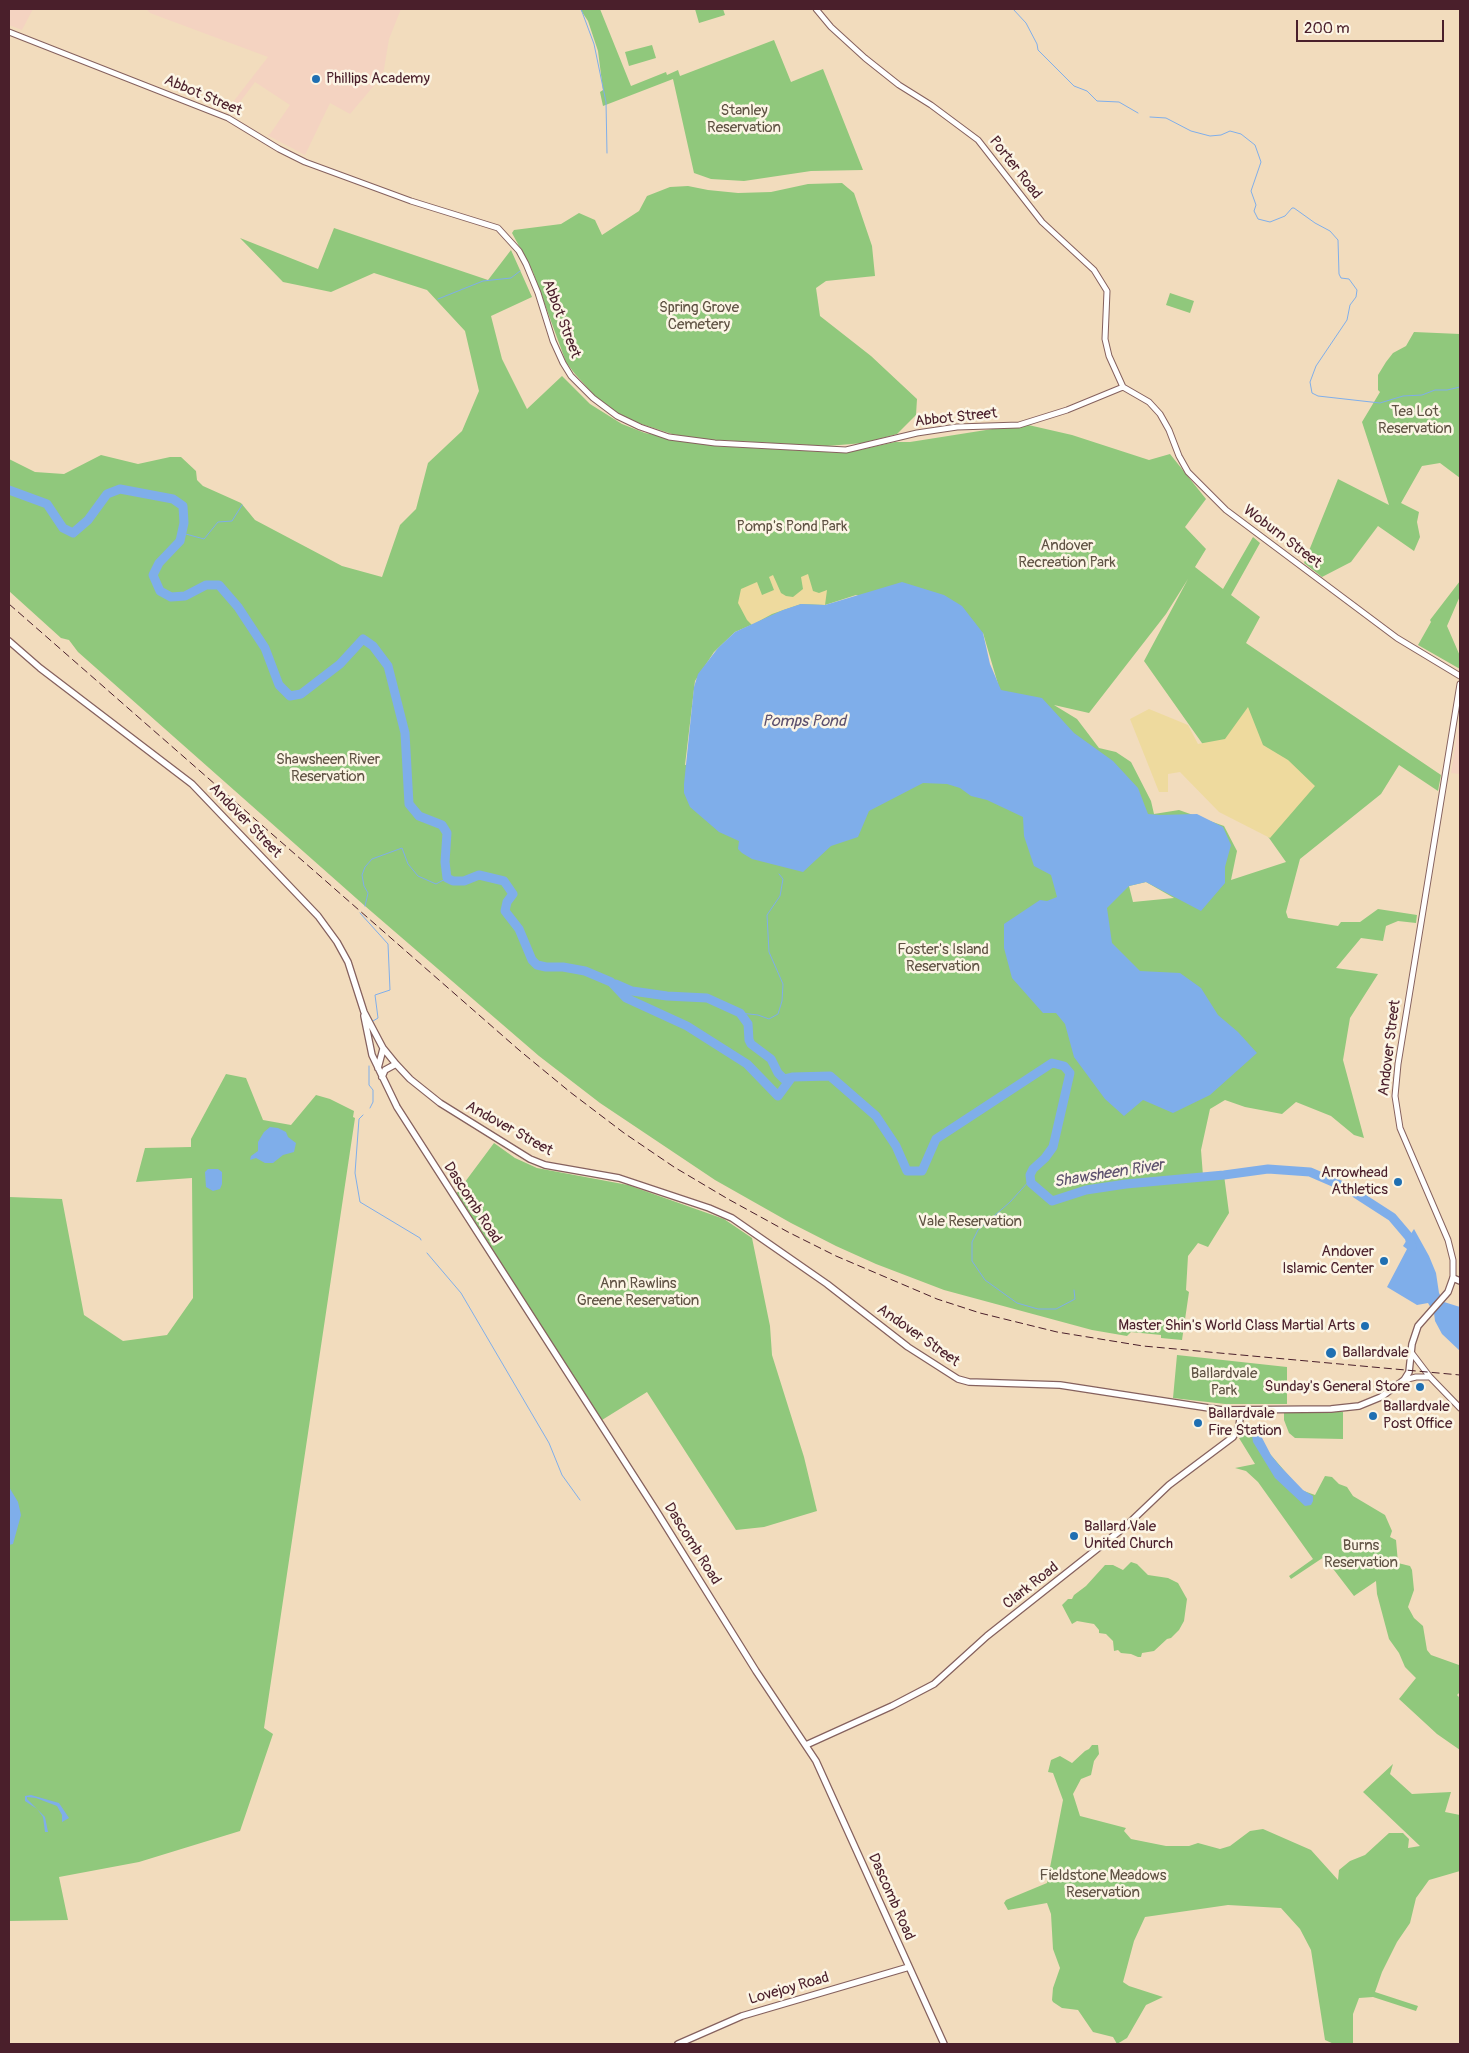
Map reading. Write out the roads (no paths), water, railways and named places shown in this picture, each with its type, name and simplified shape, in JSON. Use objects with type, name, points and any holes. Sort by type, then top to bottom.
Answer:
[{"type":"main road","name":"Andover Street","points":[[9,641],[40,668],[192,784],[318,916],[333,937],[351,970],[364,1012],[383,1048],[394,1063],[410,1079],[440,1103],[522,1154],[545,1166],[619,1178],[709,1208],[732,1218],[827,1284],[915,1352],[958,1379],[969,1382],[1060,1385],[1202,1408],[1240,1411],[1359,1406],[1385,1395],[1404,1380],[1408,1372],[1417,1330],[1429,1312],[1444,1297],[1453,1278]]},
{"type":"main road","name":"Dascomb Road","points":[[364,1012],[369,1044],[396,1107],[816,1762],[944,2044]]},
{"type":"main road","points":[[380,1073],[383,1048]]},
{"type":"main road","points":[[380,1073],[394,1063]]},
{"type":"main road","points":[[1453,1278],[1460,1281]]},
{"type":"main road","name":"Clark Road","points":[[806,1745],[892,1706],[934,1684],[987,1636],[1126,1526],[1169,1485],[1233,1437],[1239,1426],[1240,1411]]},
{"type":"main road","name":"Lovejoy Road","points":[[678,2044],[742,2016],[909,1967]]},
{"type":"street","name":"Porter Road","points":[[816,9],[831,27],[865,58],[899,85],[969,132],[983,145],[1016,191],[1042,222],[1098,274],[1108,296],[1105,333],[1107,348],[1123,387]]},
{"type":"street","name":"Abbot Street","points":[[9,32],[228,118],[279,149],[305,162],[387,192],[498,228],[519,251],[526,264],[562,363],[571,376],[592,398],[617,416],[640,427],[669,437],[715,443],[846,450],[917,433],[957,427],[1020,425],[1067,410],[1123,387]]},
{"type":"street","name":"Woburn Street","points":[[1123,387],[1149,402],[1160,414],[1188,472],[1226,510],[1398,638],[1460,676]]},
{"type":"street","name":"Andover Street","points":[[1453,1278],[1453,1260],[1448,1240],[1402,1133],[1397,1117],[1395,1096],[1400,1054],[1460,684]]},
{"type":"street","points":[[1411,1352],[1430,1377],[1460,1408]]},
{"type":"street","points":[[1404,1380],[1416,1377],[1430,1377]]},
{"type":"water","name":"Pomps Pond","points":[[902,582],[944,595],[962,606],[983,633],[990,664],[1001,690],[1042,698],[1074,733],[1113,761],[1138,788],[1148,814],[1197,814],[1223,827],[1231,845],[1225,867],[1225,883],[1201,911],[1146,882],[1129,886],[1107,908],[1112,943],[1140,971],[1180,973],[1201,988],[1218,1015],[1238,1032],[1257,1053],[1210,1095],[1173,1113],[1143,1100],[1124,1116],[1105,1099],[1074,1057],[1065,1024],[1056,1013],[1043,1013],[1012,978],[1004,948],[1004,924],[1040,900],[1047,901],[1057,897],[1051,875],[1034,866],[1024,836],[1023,817],[987,800],[971,796],[960,788],[947,784],[923,783],[869,811],[858,837],[831,846],[803,872],[752,859],[738,849],[739,841],[719,832],[690,807],[684,793],[684,784],[694,687],[698,674],[718,648],[735,632],[783,610],[801,604],[825,605]]},
{"type":"water","points":[[270,1127],[286,1132],[288,1137],[296,1143],[294,1152],[283,1155],[273,1163],[265,1163],[256,1158],[250,1160],[251,1156],[258,1151],[258,1142],[264,1132]]},
{"type":"water","points":[[208,1169],[218,1169],[222,1172],[220,1189],[213,1191],[206,1187],[205,1172]]},
{"type":"water","points":[[1414,1229],[1436,1273],[1439,1293],[1444,1302],[1460,1307],[1460,1351],[1442,1334],[1428,1303],[1417,1305],[1387,1287],[1407,1249],[1403,1246]]},
{"type":"water","points":[[1259,1432],[1271,1455],[1279,1465],[1303,1490],[1313,1496],[1311,1505],[1305,1506],[1275,1478],[1253,1442],[1252,1435]]},
{"type":"water","points":[[9,1487],[18,1502],[21,1515],[13,1544],[9,1545]]},
{"type":"water","points":[[31,1795],[59,1803],[69,1818],[62,1822],[62,1815],[57,1806],[36,1798],[27,1797],[37,1809],[25,1801],[25,1796]]},
{"type":"water","points":[[37,1809],[45,1817],[48,1832],[45,1832],[43,1817]]},
{"type":"waterway","points":[[581,9],[594,44],[606,102],[607,153]]},
{"type":"waterway","points":[[1013,9],[1026,23],[1037,44],[1038,50],[1074,86],[1087,91],[1097,101],[1119,102],[1138,113]]},
{"type":"waterway","points":[[1150,117],[1166,118],[1191,131],[1210,136],[1221,135],[1230,131],[1241,134],[1255,145],[1261,162],[1251,191],[1256,205],[1254,211],[1258,219],[1270,222],[1285,216],[1294,208],[1330,231],[1338,240],[1339,274],[1341,278],[1349,279],[1357,290],[1356,297],[1350,305],[1347,320],[1316,366],[1310,382],[1312,393],[1318,396],[1380,403],[1403,396],[1422,395],[1435,390],[1460,387]]},
{"type":"waterway","points":[[438,299],[483,281],[511,278],[520,271]]},
{"type":"waterway","name":"Shawsheen River","points":[[9,490],[47,504],[63,528],[73,533],[88,520],[107,494],[120,489],[173,499],[183,506],[184,523],[180,541],[159,563],[153,575],[160,591],[171,597],[185,596],[206,585],[219,585],[238,607],[265,648],[279,685],[290,696],[301,694],[340,664],[363,639],[373,646],[388,666],[405,733],[409,804],[419,816],[442,825],[447,833],[445,862],[447,878],[453,881],[464,881],[479,875],[504,881],[513,894],[507,902],[505,911],[519,929],[532,960],[537,965],[585,971],[611,982],[626,998],[687,1026],[747,1064],[778,1096],[792,1077],[830,1076],[876,1116],[896,1146],[907,1171],[922,1171],[936,1139],[1052,1063],[1064,1066],[1070,1073],[1053,1147],[1030,1175],[1031,1183],[1052,1201],[1086,1190],[1126,1184],[1268,1169],[1310,1172],[1347,1188],[1392,1217],[1409,1237],[1412,1247]]},
{"type":"waterway","points":[[182,533],[204,539],[218,522],[232,521],[242,505]]},
{"type":"waterway","points":[[365,906],[368,893],[364,886],[362,875],[365,867],[372,859],[402,848],[408,864],[418,876],[436,884],[447,878]]},
{"type":"waterway","points":[[740,1013],[758,1015],[769,1019],[778,1014],[782,1001],[783,984],[769,952],[767,915],[780,896],[783,879],[779,874]]},
{"type":"waterway","points":[[360,913],[388,944],[390,990],[375,995],[378,1018],[373,1021]]},
{"type":"waterway","name":"Shawsheen River","points":[[616,984],[632,991],[667,996],[707,998],[740,1013],[748,1024],[751,1044],[771,1059],[778,1073],[784,1079],[792,1077]]},
{"type":"waterway","points":[[369,1066],[369,1085],[373,1090],[373,1102],[370,1108]]},
{"type":"waterway","points":[[363,1115],[359,1119],[355,1173],[360,1202],[421,1240]]},
{"type":"waterway","points":[[1031,1179],[1010,1202],[978,1230],[972,1242],[972,1261],[985,1280],[1017,1303],[1038,1309],[1056,1309],[1075,1299],[1074,1290]]},
{"type":"waterway","points":[[427,1253],[461,1293],[549,1443],[562,1475],[580,1500]]},
{"type":"railway","points":[[9,604],[519,1050],[570,1092],[624,1133],[674,1167],[788,1232],[836,1256],[937,1299],[980,1313],[1057,1332],[1143,1346],[1460,1375]]},
{"type":"place","name":"Phillips Academy","points":[[316,79]]},
{"type":"place","name":"Arrowhead Athletics","points":[[1398,1182]]},
{"type":"place","name":"Andover Islamic Center","points":[[1384,1261]]},
{"type":"place","name":"Master Shin's World Class Martial Arts","points":[[1365,1326]]},
{"type":"place","name":"Ballardvale","points":[[1331,1353]]},
{"type":"place","name":"Sunday's General Store","points":[[1420,1387]]},
{"type":"place","name":"Ballardvale Post Office","points":[[1373,1416]]},
{"type":"place","name":"Ballardvale Fire Station","points":[[1198,1423]]},
{"type":"place","name":"Ballard Vale United Church","points":[[1074,1536]]},
{"type":"park label","name":"Stanley Reservation","points":[[744,120]]},
{"type":"park label","name":"Spring Grove Cemetery","points":[[699,316]]},
{"type":"park label","name":"Tea Lot Reservation","points":[[1415,420]]},
{"type":"park label","name":"Pomp's Pond Park","points":[[792,527]]},
{"type":"park label","name":"Andover Recreation Park","points":[[1067,554]]},
{"type":"park label","name":"Shawsheen River Reservation","points":[[328,768]]},
{"type":"park label","name":"Foster's Island Reservation","points":[[943,958]]},
{"type":"park label","name":"Vale Reservation","points":[[970,1222]]},
{"type":"park label","name":"Ann Rawlins Greene Reservation","points":[[638,1292]]},
{"type":"park label","name":"Ballardvale Park","points":[[1224,1382]]},
{"type":"park label","name":"Burns Reservation","points":[[1361,1554]]},
{"type":"park label","name":"Fieldstone Meadows Reservation","points":[[1103,1884]]}]
